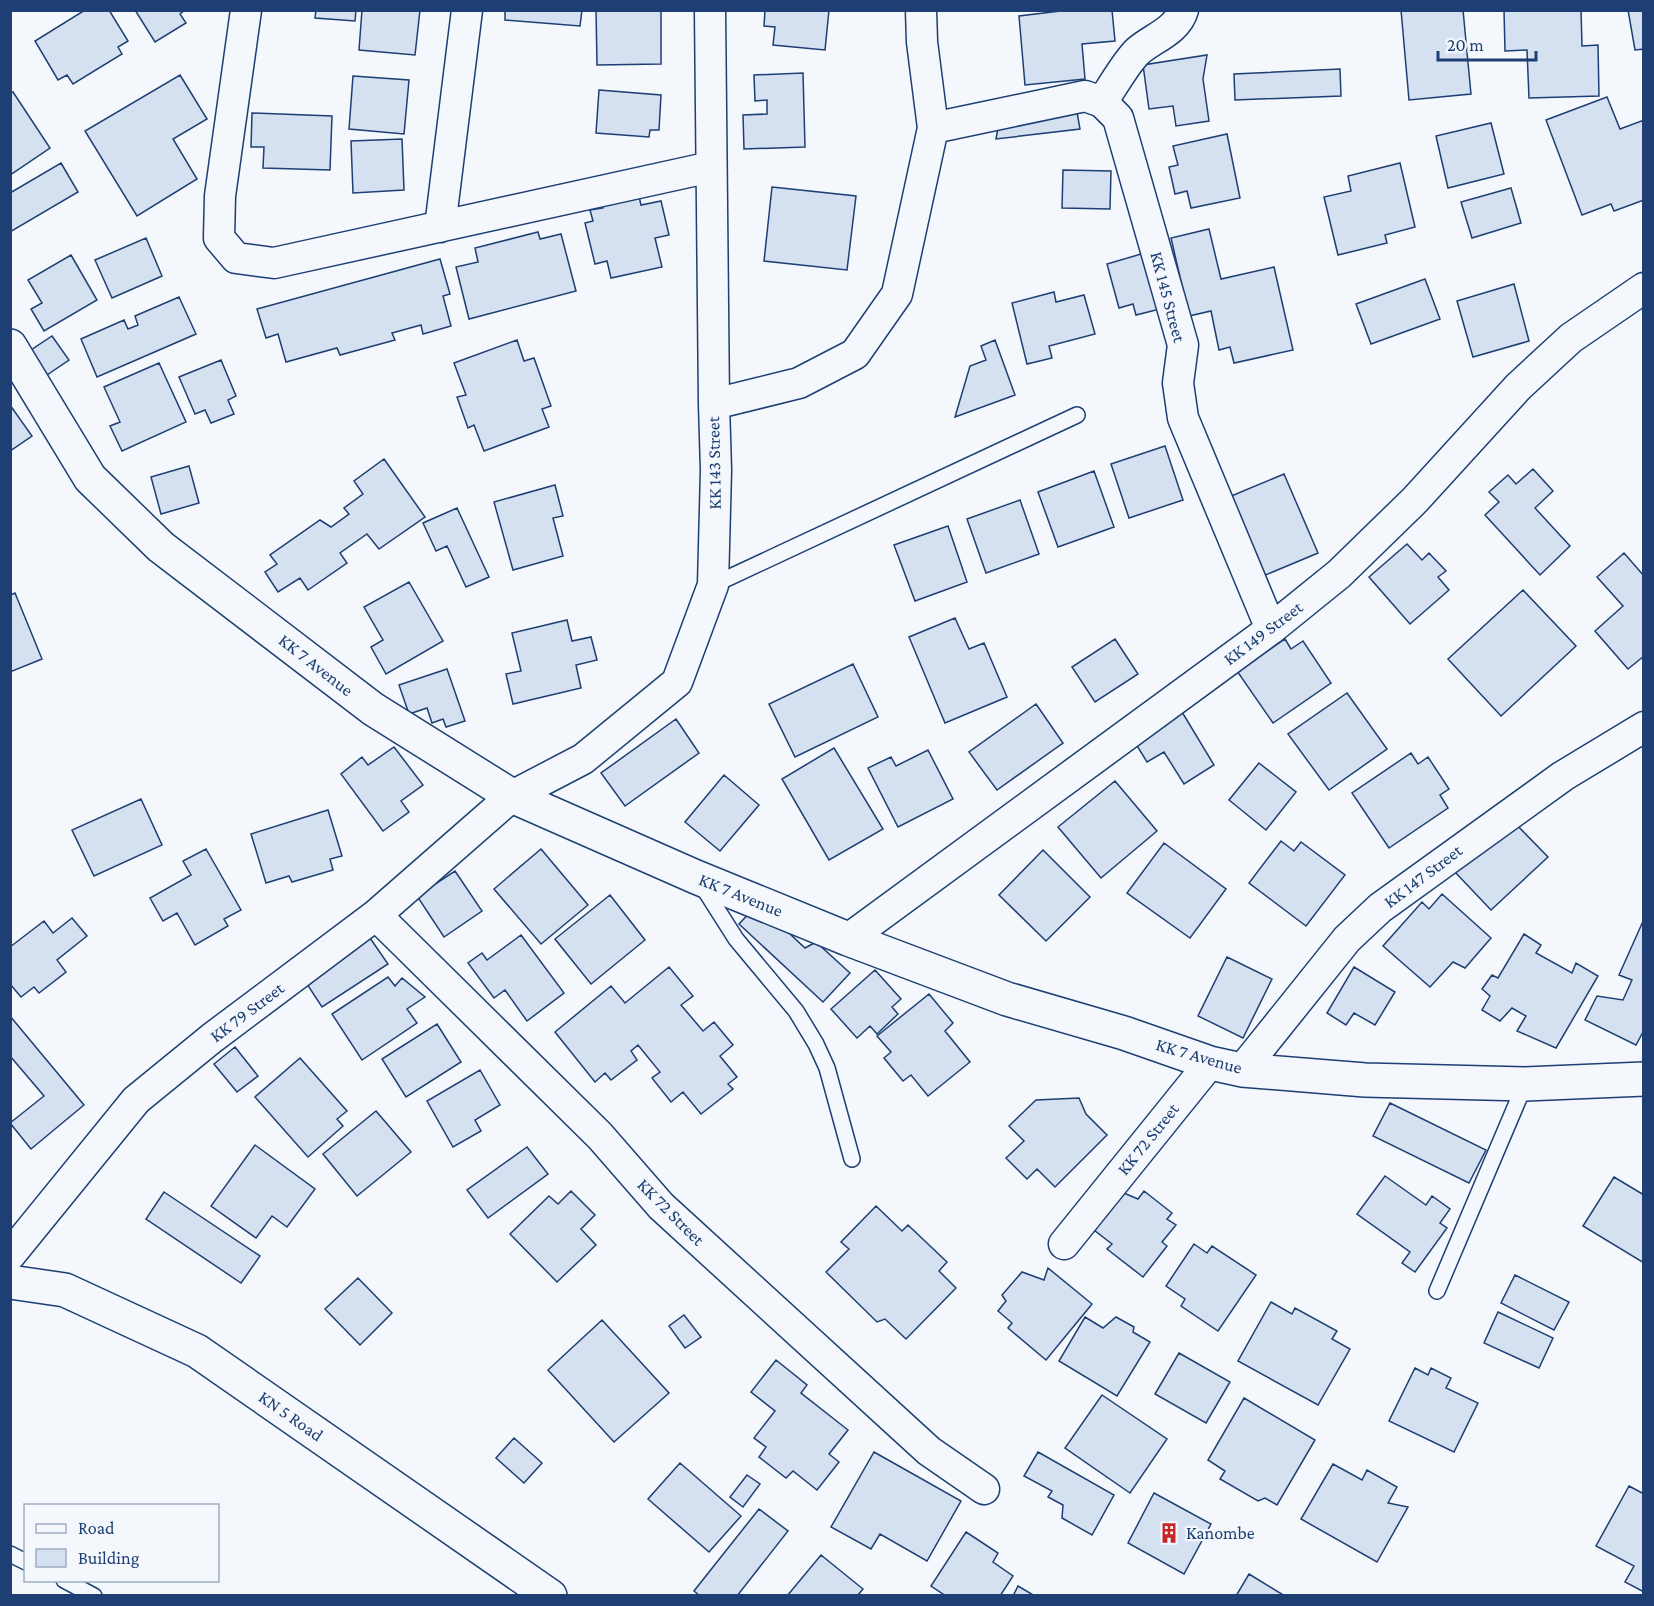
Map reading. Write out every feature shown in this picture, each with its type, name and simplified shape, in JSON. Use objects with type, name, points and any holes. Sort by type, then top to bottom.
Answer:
[{"type":"street","points":[[246,10],[220,196],[219,238],[236,258],[274,263],[711,167]]},
{"type":"street","points":[[440,226],[467,10]]},
{"type":"street","points":[[710,10],[714,404]]},
{"type":"street","name":"KK 143 Street","points":[[512,796],[583,759],[677,682],[713,585],[716,470],[714,404],[799,383],[855,354],[897,294],[933,128],[922,42],[921,10]]},
{"type":"street","points":[[933,128],[1085,96],[1102,102],[1137,52],[1168,31],[1182,16],[1183,10]]},
{"type":"street","name":"KK 145 Street","points":[[1102,102],[1118,118],[1182,345],[1178,383],[1183,418],[1271,629]]},
{"type":"street","name":"KK 149 Street","points":[[848,939],[1271,629],[1339,574],[1414,501],[1518,387],[1571,338],[1644,288]]},
{"type":"street","name":"KK 7 Avenue","points":[[10,346],[90,478],[161,547],[374,709],[512,796],[696,877],[848,939],[1007,999],[1124,1033],[1210,1062],[1242,1070],[1365,1080],[1525,1084],[1644,1079]]},
{"type":"street","name":"KK 147 Street","points":[[1242,1070],[1347,939],[1380,908],[1563,776],[1644,727]]},
{"type":"street","name":"KK 79 Street","points":[[10,1255],[136,1100],[212,1038],[376,915],[512,796]]},
{"type":"street","name":"KK 72 Street","points":[[376,915],[600,1136],[661,1206],[929,1451],[984,1489]]},
{"type":"street","name":"KK 72 Street","points":[[1064,1244],[1210,1062]]},
{"type":"street","name":"KN 5 Road","points":[[10,1282],[66,1290],[197,1351],[550,1596]]},
{"type":"lane","points":[[713,585],[1077,415]]},
{"type":"lane","points":[[696,877],[736,939],[796,1011],[816,1044],[827,1068],[852,1159]]},
{"type":"lane","points":[[1437,1291],[1525,1084]]},
{"type":"lane","points":[[10,1554],[24,1561]]},
{"type":"lane","points":[[66,1582],[94,1596]]},
{"type":"building","points":[[85,10],[109,10],[128,41],[118,47],[122,54],[73,84],[67,75],[58,80],[35,41]]},
{"type":"building","points":[[135,10],[185,10],[180,14],[186,23],[155,42]]},
{"type":"building","points":[[316,10],[356,10],[355,21],[315,18]]},
{"type":"building","points":[[362,10],[420,10],[415,55],[359,50]]},
{"type":"building","points":[[505,10],[582,10],[580,26],[505,20]]},
{"type":"building","points":[[596,10],[661,11],[661,64],[597,65]]},
{"type":"building","points":[[765,10],[829,10],[825,50],[773,45],[775,27],[764,26]]},
{"type":"building","points":[[1069,10],[1112,10],[1115,41],[1082,44],[1085,79],[1025,85],[1019,16]]},
{"type":"building","points":[[1401,10],[1463,10],[1471,94],[1409,100]]},
{"type":"building","points":[[1504,10],[1581,10],[1582,46],[1598,45],[1599,96],[1529,98],[1527,50],[1505,51]]},
{"type":"building","points":[[1628,10],[1644,10],[1644,49],[1635,50]]},
{"type":"building","points":[[1207,55],[1203,79],[1209,121],[1176,126],[1173,106],[1149,109],[1143,65]]},
{"type":"building","points":[[1340,69],[1341,96],[1235,100],[1234,74]]},
{"type":"building","points":[[803,73],[805,147],[744,149],[743,115],[767,114],[767,100],[755,101],[754,75]]},
{"type":"building","points":[[180,75],[207,119],[173,139],[197,179],[137,216],[85,131]]},
{"type":"building","points":[[353,76],[409,80],[404,134],[349,129]]},
{"type":"building","points":[[599,90],[661,95],[659,130],[650,130],[649,137],[596,133]]},
{"type":"building","points":[[13,92],[50,148],[10,175],[10,93]]},
{"type":"building","points":[[1607,97],[1620,129],[1644,120],[1644,200],[1614,211],[1611,204],[1582,215],[1546,120]]},
{"type":"building","points":[[1077,112],[1080,129],[996,139],[999,122]]},
{"type":"building","points":[[252,113],[332,116],[330,170],[263,168],[264,147],[251,147]]},
{"type":"building","points":[[1491,123],[1504,174],[1448,188],[1436,136]]},
{"type":"building","points":[[1227,134],[1240,198],[1191,208],[1187,191],[1175,194],[1169,167],[1178,165],[1173,146]]},
{"type":"building","points":[[402,139],[404,190],[353,193],[351,141]]},
{"type":"building","points":[[61,163],[78,192],[10,232],[10,193]]},
{"type":"building","points":[[1400,163],[1415,227],[1385,235],[1387,243],[1338,255],[1324,197],[1351,191],[1348,176]]},
{"type":"building","points":[[1063,170],[1111,171],[1110,209],[1062,208]]},
{"type":"building","points":[[772,187],[856,196],[847,270],[764,261]]},
{"type":"building","points":[[1511,188],[1521,223],[1472,238],[1461,202]]},
{"type":"building","points":[[638,192],[641,205],[661,201],[669,235],[655,238],[662,267],[611,278],[607,261],[595,264],[585,223],[593,221],[590,210],[603,208],[601,200]]},
{"type":"building","points":[[1209,229],[1221,279],[1274,267],[1293,350],[1234,363],[1230,347],[1219,350],[1211,311],[1189,316],[1171,238]]},
{"type":"building","points":[[538,232],[540,239],[561,234],[576,291],[469,319],[456,267],[478,262],[475,248]]},
{"type":"building","points":[[146,238],[162,276],[112,298],[95,260]]},
{"type":"building","points":[[1148,252],[1164,308],[1136,315],[1133,304],[1119,308],[1107,264]]},
{"type":"building","points":[[71,255],[97,300],[44,331],[31,309],[42,303],[28,280]]},
{"type":"building","points":[[440,259],[450,294],[443,296],[451,326],[423,334],[421,325],[392,333],[395,340],[340,355],[337,348],[286,362],[278,334],[266,338],[257,309]]},
{"type":"building","points":[[1425,279],[1440,319],[1371,344],[1356,304]]},
{"type":"building","points":[[1514,284],[1529,341],[1473,357],[1457,301]]},
{"type":"building","points":[[1054,292],[1056,302],[1084,295],[1095,334],[1049,346],[1052,358],[1027,364],[1012,303]]},
{"type":"building","points":[[179,297],[196,334],[97,377],[81,339],[124,320],[128,329],[138,325],[135,316]]},
{"type":"building","points":[[52,336],[69,360],[44,377],[28,352]]},
{"type":"building","points":[[517,340],[524,361],[534,358],[551,406],[542,409],[549,427],[484,451],[474,425],[468,428],[457,397],[466,395],[454,363]]},
{"type":"building","points":[[995,340],[1015,395],[955,417],[970,366],[986,360],[981,346]]},
{"type":"building","points":[[221,360],[236,396],[228,400],[234,414],[211,423],[205,410],[195,414],[179,377]]},
{"type":"building","points":[[159,363],[186,422],[122,451],[110,426],[120,422],[104,387]]},
{"type":"building","points":[[10,405],[32,436],[10,451]]},
{"type":"building","points":[[1165,446],[1183,500],[1129,518],[1111,464]]},
{"type":"building","points":[[384,459],[425,517],[379,549],[367,534],[340,553],[347,563],[308,590],[300,578],[278,592],[265,572],[277,564],[270,555],[320,520],[331,527],[349,514],[344,508],[363,494],[354,481]]},
{"type":"building","points":[[189,466],[199,503],[161,514],[151,477]]},
{"type":"building","points":[[1533,469],[1553,491],[1535,508],[1570,546],[1540,575],[1485,515],[1499,502],[1489,492],[1508,475],[1516,484]]},
{"type":"building","points":[[1094,471],[1114,527],[1058,547],[1038,492]]},
{"type":"building","points":[[1284,474],[1318,553],[1263,576],[1229,497]]},
{"type":"building","points":[[555,485],[563,516],[553,518],[563,556],[513,570],[494,502]]},
{"type":"building","points":[[1020,500],[1039,554],[986,573],[967,519]]},
{"type":"building","points":[[457,508],[489,577],[466,587],[447,546],[436,551],[423,523]]},
{"type":"building","points":[[948,526],[967,582],[915,601],[894,545]]},
{"type":"building","points":[[1407,544],[1422,560],[1429,553],[1446,571],[1438,577],[1449,590],[1410,624],[1369,577]]},
{"type":"building","points":[[1624,553],[1644,576],[1644,656],[1628,669],[1595,631],[1623,606],[1597,577]]},
{"type":"building","points":[[409,582],[443,641],[386,674],[371,647],[383,640],[364,607]]},
{"type":"building","points":[[1523,590],[1576,646],[1501,716],[1448,659]]},
{"type":"building","points":[[15,593],[42,659],[10,672],[10,595]]},
{"type":"building","points":[[955,618],[969,649],[984,643],[1007,697],[945,723],[909,637]]},
{"type":"building","points":[[567,620],[572,641],[591,637],[597,660],[576,665],[581,688],[513,704],[506,674],[521,671],[512,633]]},
{"type":"building","points":[[1115,639],[1138,674],[1095,702],[1072,667]]},
{"type":"building","points":[[1285,639],[1291,649],[1303,641],[1331,683],[1273,723],[1237,671]]},
{"type":"building","points":[[853,664],[878,717],[795,757],[769,704]]},
{"type":"building","points":[[447,669],[465,721],[446,727],[443,719],[432,723],[427,708],[409,714],[399,685]]},
{"type":"building","points":[[1347,693],[1387,749],[1329,790],[1288,734]]},
{"type":"building","points":[[1036,704],[1063,743],[997,790],[969,752]]},
{"type":"building","points":[[1179,707],[1214,765],[1184,784],[1164,752],[1147,762],[1131,736]]},
{"type":"building","points":[[676,719],[699,753],[625,806],[601,773]]},
{"type":"building","points":[[394,747],[423,785],[401,801],[409,812],[383,831],[341,774],[362,757],[368,765]]},
{"type":"building","points":[[834,748],[883,829],[829,860],[782,779]]},
{"type":"building","points":[[928,750],[953,799],[898,827],[868,768],[891,757],[896,766]]},
{"type":"building","points":[[1411,753],[1418,764],[1428,757],[1449,789],[1440,795],[1448,808],[1389,848],[1352,793]]},
{"type":"building","points":[[1259,763],[1296,792],[1266,830],[1229,800]]},
{"type":"building","points":[[724,775],[759,805],[720,851],[685,822]]},
{"type":"building","points":[[1115,781],[1157,831],[1101,878],[1058,827]]},
{"type":"building","points":[[141,799],[162,845],[94,876],[72,830]]},
{"type":"building","points":[[328,810],[342,856],[330,859],[333,870],[292,882],[289,876],[266,883],[251,834]]},
{"type":"building","points":[[1510,818],[1548,857],[1491,910],[1454,871]]},
{"type":"building","points":[[1281,841],[1294,851],[1301,842],[1345,875],[1306,926],[1249,883]]},
{"type":"building","points":[[1164,843],[1226,889],[1190,938],[1127,893]]},
{"type":"building","points":[[206,849],[241,910],[224,919],[228,926],[195,945],[177,913],[163,921],[150,898],[191,875],[183,861]]},
{"type":"building","points":[[541,849],[588,905],[541,944],[494,889]]},
{"type":"building","points":[[1043,850],[1090,897],[1046,941],[999,895]]},
{"type":"building","points":[[455,871],[482,911],[444,937],[417,896]]},
{"type":"building","points":[[1442,894],[1491,938],[1465,968],[1453,962],[1430,987],[1383,946],[1422,902],[1429,909]]},
{"type":"building","points":[[610,895],[645,940],[591,984],[555,939]]},
{"type":"building","points":[[758,904],[805,948],[816,942],[850,973],[823,1002],[739,924]]},
{"type":"building","points":[[72,918],[87,936],[57,960],[66,972],[39,993],[34,987],[21,997],[10,984],[10,947],[44,921],[53,933]]},
{"type":"building","points":[[1644,919],[1644,1030],[1636,1045],[1585,1020],[1597,996],[1623,1000],[1632,980],[1619,975]]},
{"type":"building","points":[[1524,934],[1541,945],[1536,953],[1572,973],[1576,963],[1598,976],[1556,1048],[1517,1031],[1526,1016],[1512,1008],[1500,1021],[1482,1010],[1490,996],[1482,989],[1492,975],[1498,978]]},
{"type":"building","points":[[521,935],[564,993],[527,1021],[505,990],[494,998],[468,963],[482,953],[487,960]]},
{"type":"building","points":[[370,938],[388,964],[322,1007],[305,981]]},
{"type":"building","points":[[1227,957],[1272,979],[1243,1038],[1198,1016]]},
{"type":"building","points":[[669,967],[693,996],[681,1005],[703,1031],[714,1022],[733,1045],[720,1056],[737,1077],[728,1084],[733,1089],[701,1114],[683,1092],[671,1102],[652,1078],[660,1072],[638,1045],[631,1051],[637,1060],[611,1080],[605,1073],[595,1082],[555,1032],[611,986],[625,1003]]},
{"type":"building","points":[[1354,967],[1395,992],[1375,1025],[1354,1013],[1346,1025],[1327,1013]]},
{"type":"building","points":[[875,970],[901,999],[892,1007],[898,1014],[877,1034],[870,1026],[857,1038],[831,1009]]},
{"type":"building","points":[[388,977],[395,986],[402,978],[425,997],[407,1009],[417,1023],[362,1060],[332,1014]]},
{"type":"building","points":[[929,994],[953,1023],[945,1031],[970,1062],[928,1096],[911,1075],[903,1081],[884,1058],[891,1052],[877,1036]]},
{"type":"building","points":[[10,1016],[84,1105],[31,1149],[10,1123],[44,1096],[10,1056]]},
{"type":"building","points":[[437,1024],[461,1062],[406,1097],[382,1059]]},
{"type":"building","points":[[235,1047],[258,1076],[237,1092],[214,1064]]},
{"type":"building","points":[[300,1058],[347,1111],[337,1119],[343,1126],[308,1157],[255,1097]]},
{"type":"building","points":[[480,1070],[500,1105],[475,1120],[481,1131],[453,1147],[427,1101]]},
{"type":"building","points":[[1079,1098],[1086,1114],[1107,1135],[1055,1187],[1037,1169],[1027,1179],[1006,1158],[1024,1141],[1009,1126],[1036,1100]]},
{"type":"building","points":[[1390,1103],[1486,1150],[1469,1183],[1373,1136]]},
{"type":"building","points":[[376,1111],[411,1152],[357,1196],[323,1154]]},
{"type":"building","points":[[255,1145],[315,1189],[287,1227],[272,1216],[256,1238],[211,1206]]},
{"type":"building","points":[[527,1147],[548,1174],[488,1218],[467,1190]]},
{"type":"building","points":[[1385,1176],[1426,1205],[1432,1196],[1450,1209],[1440,1223],[1447,1228],[1415,1272],[1402,1263],[1410,1252],[1357,1214]]},
{"type":"building","points":[[1614,1177],[1644,1195],[1644,1263],[1583,1226]]},
{"type":"building","points":[[571,1191],[595,1215],[581,1229],[596,1245],[557,1282],[510,1234],[549,1196],[558,1204]]},
{"type":"building","points":[[1119,1191],[1138,1199],[1144,1191],[1172,1213],[1167,1219],[1176,1225],[1162,1242],[1167,1246],[1143,1277],[1107,1249],[1112,1244],[1094,1230]]},
{"type":"building","points":[[164,1192],[260,1256],[241,1283],[146,1219]]},
{"type":"building","points":[[876,1206],[902,1231],[908,1225],[947,1262],[939,1271],[956,1288],[906,1339],[885,1319],[877,1322],[826,1272],[849,1249],[841,1242]]},
{"type":"building","points":[[1194,1244],[1207,1253],[1212,1246],[1256,1275],[1218,1331],[1181,1306],[1185,1299],[1166,1286]]},
{"type":"building","points":[[1048,1268],[1092,1304],[1046,1360],[1008,1328],[1012,1323],[998,1311],[1006,1301],[1002,1295],[1022,1272],[1044,1280]]},
{"type":"building","points":[[1515,1275],[1569,1302],[1554,1330],[1501,1303]]},
{"type":"building","points":[[358,1278],[392,1313],[360,1345],[325,1309]]},
{"type":"building","points":[[1271,1302],[1292,1314],[1295,1308],[1337,1331],[1332,1339],[1350,1349],[1318,1405],[1238,1361]]},
{"type":"building","points":[[1498,1312],[1553,1338],[1539,1368],[1484,1343]]},
{"type":"building","points":[[684,1315],[701,1337],[685,1348],[669,1326]]},
{"type":"building","points":[[1085,1317],[1103,1328],[1116,1317],[1134,1327],[1133,1332],[1150,1342],[1117,1396],[1059,1361]]},
{"type":"building","points":[[602,1320],[669,1393],[614,1442],[548,1370]]},
{"type":"building","points":[[1179,1353],[1230,1382],[1206,1423],[1155,1394]]},
{"type":"building","points":[[776,1360],[807,1385],[801,1393],[848,1430],[829,1454],[839,1462],[817,1490],[793,1471],[786,1478],[759,1457],[766,1447],[754,1438],[775,1411],[751,1392]]},
{"type":"building","points":[[1415,1368],[1428,1375],[1431,1368],[1451,1378],[1446,1388],[1478,1403],[1454,1452],[1389,1421]]},
{"type":"building","points":[[1102,1395],[1167,1439],[1130,1493],[1065,1448]]},
{"type":"building","points":[[1244,1398],[1315,1440],[1277,1505],[1265,1498],[1258,1501],[1220,1479],[1225,1471],[1208,1460]]},
{"type":"building","points":[[514,1438],[542,1463],[524,1483],[496,1458]]},
{"type":"building","points":[[874,1452],[961,1501],[927,1561],[880,1534],[871,1549],[831,1527]]},
{"type":"building","points":[[1038,1452],[1114,1495],[1092,1535],[1062,1518],[1063,1505],[1048,1497],[1052,1491],[1024,1476]]},
{"type":"building","points":[[680,1463],[741,1516],[709,1552],[648,1499]]},
{"type":"building","points":[[1333,1464],[1362,1480],[1367,1470],[1397,1487],[1388,1503],[1408,1507],[1377,1562],[1301,1519]]},
{"type":"building","points":[[747,1475],[760,1484],[743,1507],[730,1497]]},
{"type":"building","points":[[1629,1486],[1644,1494],[1644,1592],[1625,1582],[1634,1566],[1596,1546]]},
{"type":"building","name":"Kanombe","points":[[1154,1493],[1211,1524],[1184,1574],[1128,1543]]},
{"type":"building","points":[[759,1509],[788,1531],[737,1596],[700,1596],[694,1591]]},
{"type":"building","points":[[966,1532],[998,1553],[993,1562],[1013,1576],[1000,1596],[946,1596],[931,1586]]},
{"type":"building","points":[[821,1555],[863,1589],[857,1596],[787,1596]]},
{"type":"building","points":[[1249,1574],[1285,1596],[1236,1596]]},
{"type":"building","points":[[1018,1586],[1035,1596],[1013,1596]]},
{"type":"place","name":"Kanombe","points":[[1169,1533]]}]
